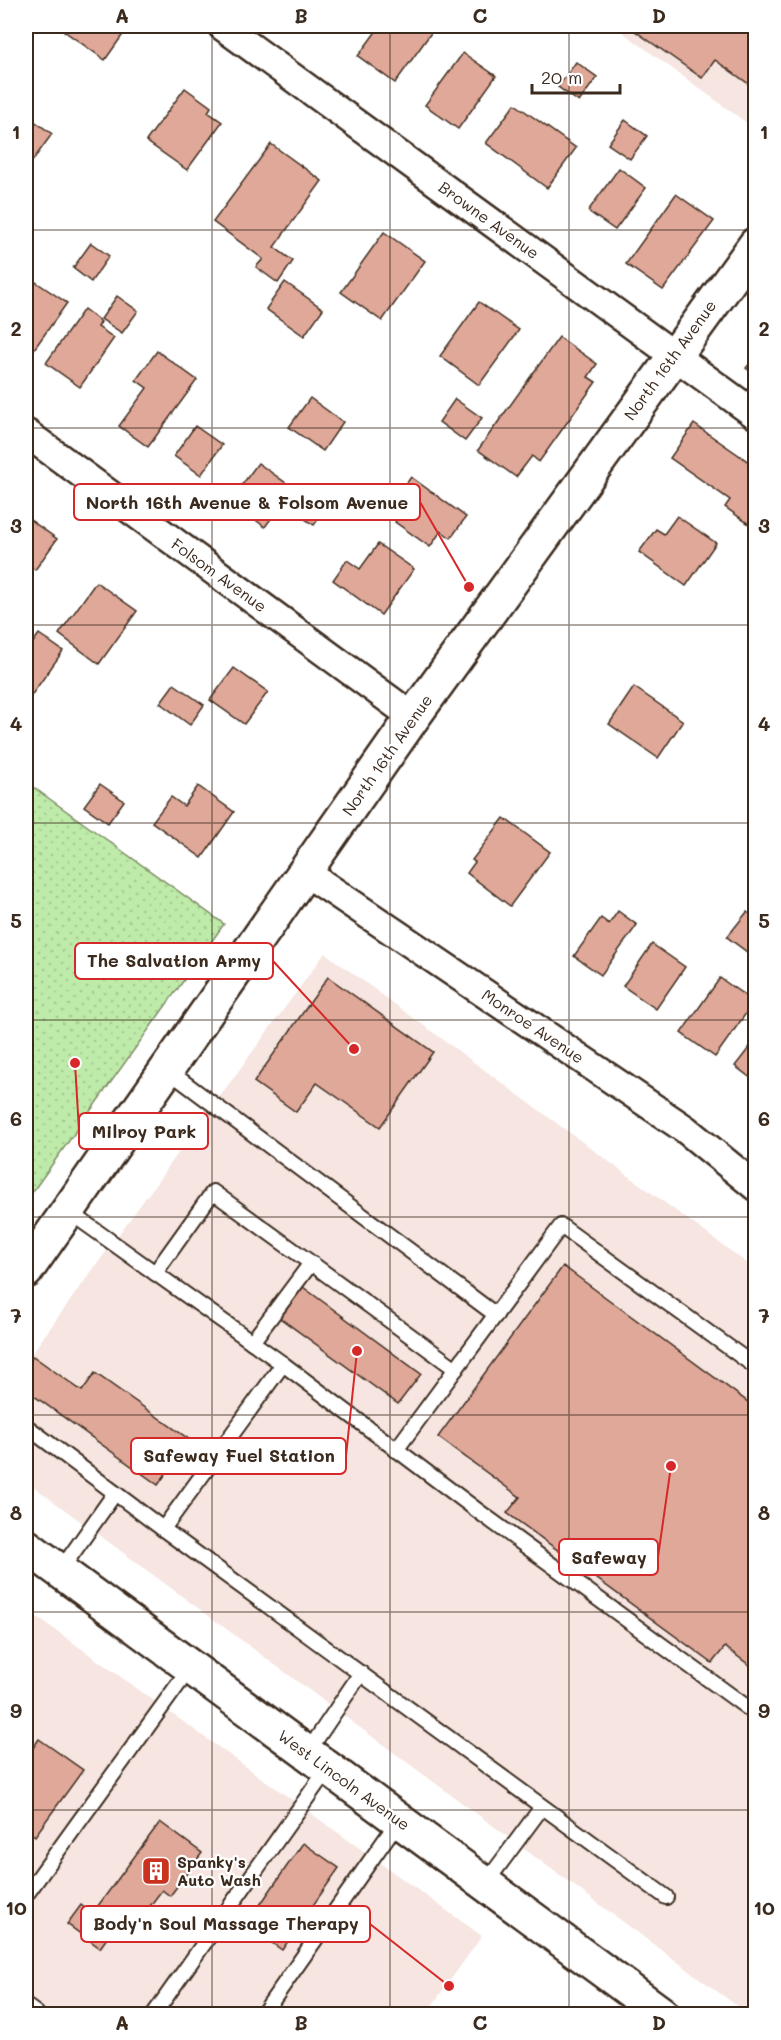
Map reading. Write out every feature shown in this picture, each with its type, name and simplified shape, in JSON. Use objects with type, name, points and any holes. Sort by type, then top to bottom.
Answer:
[{"type":"main road","name":"North 16th Avenue","points":[[26,1271],[413,717],[674,354],[756,244]]},
{"type":"main road","name":"West Lincoln Avenue","points":[[26,1546],[662,2014]]},
{"type":"street","name":"Browne Avenue","points":[[222,26],[756,415]]},
{"type":"street","name":"Folsom Avenue","points":[[26,433],[413,717]]},
{"type":"street","name":"Monroe Avenue","points":[[305,872],[685,1129],[756,1187]]},
{"type":"lane","points":[[166,1069],[496,1314]]},
{"type":"lane","points":[[155,1273],[213,1192],[456,1369]]},
{"type":"lane","points":[[68,1211],[252,1342],[756,1714]]},
{"type":"lane","points":[[396,1450],[561,1226],[756,1367]]},
{"type":"lane","points":[[252,1342],[311,1263]]},
{"type":"lane","points":[[163,1529],[283,1365]]},
{"type":"lane","points":[[26,1426],[666,1897]]},
{"type":"lane","points":[[60,1571],[115,1493]]},
{"type":"lane","points":[[26,1895],[190,1668]]},
{"type":"lane","points":[[154,2014],[317,1761],[361,1673]]},
{"type":"lane","points":[[486,1884],[542,1807]]},
{"type":"lane","points":[[263,2014],[399,1820]]},
{"type":"lane","points":[[26,2006],[37,2014]]},
{"type":"shaded area","points":[[614,26],[755,26],[755,129]]},
{"type":"shaded area","points":[[325,953],[755,1269],[755,2014],[748,2014],[26,1481],[26,1361]]},
{"type":"shaded area","points":[[26,1609],[482,1936],[426,2014],[26,2014]]},
{"type":"green space","points":[[26,782],[224,924],[26,1201]]},
{"type":"building","points":[[57,26],[129,26],[105,60]]},
{"type":"building","points":[[380,26],[436,26],[395,83],[358,56]]},
{"type":"building","points":[[446,26],[464,26],[458,34]]},
{"type":"building","points":[[628,26],[756,27],[756,89],[715,60],[702,78]]},
{"type":"building","points":[[463,53],[496,76],[458,129],[425,105]]},
{"type":"building","points":[[576,62],[597,77],[579,102],[558,87]]},
{"type":"building","points":[[185,88],[211,107],[208,112],[222,122],[187,170],[146,141]]},
{"type":"building","points":[[515,104],[576,148],[547,188],[486,143]]},
{"type":"building","points":[[26,115],[52,134],[26,170]]},
{"type":"building","points":[[625,120],[647,136],[630,159],[608,144]]},
{"type":"building","points":[[271,144],[322,181],[274,247],[293,261],[278,283],[256,267],[263,259],[213,222]]},
{"type":"building","points":[[619,168],[646,188],[615,230],[588,211]]},
{"type":"building","points":[[676,194],[714,221],[663,290],[626,264]]},
{"type":"building","points":[[384,232],[425,261],[382,321],[341,292]]},
{"type":"building","points":[[91,243],[109,256],[91,282],[73,268]]},
{"type":"building","points":[[36,282],[67,303],[32,352],[26,348],[26,297]]},
{"type":"building","points":[[285,282],[323,309],[304,336],[266,309]]},
{"type":"building","points":[[117,296],[138,311],[122,333],[101,319]]},
{"type":"building","points":[[479,302],[519,330],[479,385],[440,356]]},
{"type":"building","points":[[84,309],[101,322],[98,327],[114,338],[80,387],[46,363]]},
{"type":"building","points":[[559,337],[597,364],[588,377],[596,382],[539,462],[532,456],[516,477],[478,450]]},
{"type":"building","points":[[157,351],[197,380],[148,447],[119,426],[147,388],[136,380]]},
{"type":"building","points":[[756,356],[756,375],[746,368]]},
{"type":"building","points":[[310,398],[343,422],[323,451],[289,427]]},
{"type":"building","points":[[455,399],[482,418],[465,441],[439,422]]},
{"type":"building","points":[[694,424],[756,467],[756,529],[725,507],[730,500],[670,458]]},
{"type":"building","points":[[195,426],[222,445],[201,475],[174,456]]},
{"type":"building","points":[[258,463],[293,488],[265,527],[230,501]]},
{"type":"building","points":[[411,477],[466,517],[451,538],[441,531],[430,547],[395,522],[404,509],[393,502]]},
{"type":"building","points":[[311,486],[331,501],[314,525],[293,511]]},
{"type":"building","points":[[677,516],[716,543],[686,586],[639,552],[656,529],[664,534]]},
{"type":"building","points":[[26,517],[57,539],[35,570],[26,563]]},
{"type":"building","points":[[378,544],[414,569],[381,615],[333,580],[347,560],[360,569]]},
{"type":"building","points":[[96,582],[137,611],[99,664],[59,634]]},
{"type":"building","points":[[39,634],[63,651],[26,703],[26,652]]},
{"type":"building","points":[[234,668],[268,692],[244,724],[210,700]]},
{"type":"building","points":[[174,684],[204,705],[190,725],[160,703]]},
{"type":"building","points":[[634,687],[683,721],[658,758],[609,724]]},
{"type":"building","points":[[100,784],[124,801],[108,823],[84,806]]},
{"type":"building","points":[[198,786],[234,812],[202,858],[152,822],[171,797],[184,806]]},
{"type":"building","points":[[504,818],[550,852],[510,906],[467,873],[475,862],[472,860]]},
{"type":"building","points":[[618,911],[637,925],[601,975],[574,956],[601,918],[609,924]]},
{"type":"building","points":[[747,912],[756,918],[756,949],[751,955],[727,937]]},
{"type":"building","points":[[652,944],[685,967],[656,1009],[623,986]]},
{"type":"building","points":[[328,977],[433,1052],[380,1127],[317,1083],[296,1112],[254,1082]]},
{"type":"building","points":[[720,978],[754,1002],[715,1057],[681,1033]]},
{"type":"building","points":[[756,1039],[756,1082],[735,1066]]},
{"type":"building","points":[[563,1266],[756,1408],[756,1670],[725,1647],[712,1663],[507,1513],[520,1497],[438,1437]]},
{"type":"building","points":[[303,1287],[421,1374],[398,1404],[280,1318]]},
{"type":"building","points":[[33,1356],[82,1391],[95,1373],[190,1440],[158,1485],[26,1390],[26,1367]]},
{"type":"building","points":[[39,1739],[83,1770],[35,1836],[26,1829],[26,1758]]},
{"type":"building","name":"Spanky's Auto Wash","points":[[160,1822],[202,1853],[170,1896],[162,1890],[129,1934],[116,1925],[100,1948],[67,1924],[81,1905],[92,1914]]},
{"type":"building","points":[[303,1843],[339,1868],[282,1950],[246,1925]]},
{"type":"place","name":"North 16th Avenue & Folsom Avenue","points":[[469,587]]},
{"type":"place","name":"The Salvation Army","points":[[354,1049]]},
{"type":"place","name":"Milroy Park","points":[[75,1063]]},
{"type":"place","name":"Safeway Fuel Station","points":[[357,1351]]},
{"type":"place","name":"Safeway","points":[[671,1466]]},
{"type":"place","name":"Spanky's Auto Wash","points":[[156,1871]]},
{"type":"place","name":"Body'n Soul Massage Therapy","points":[[449,1986]]}]
